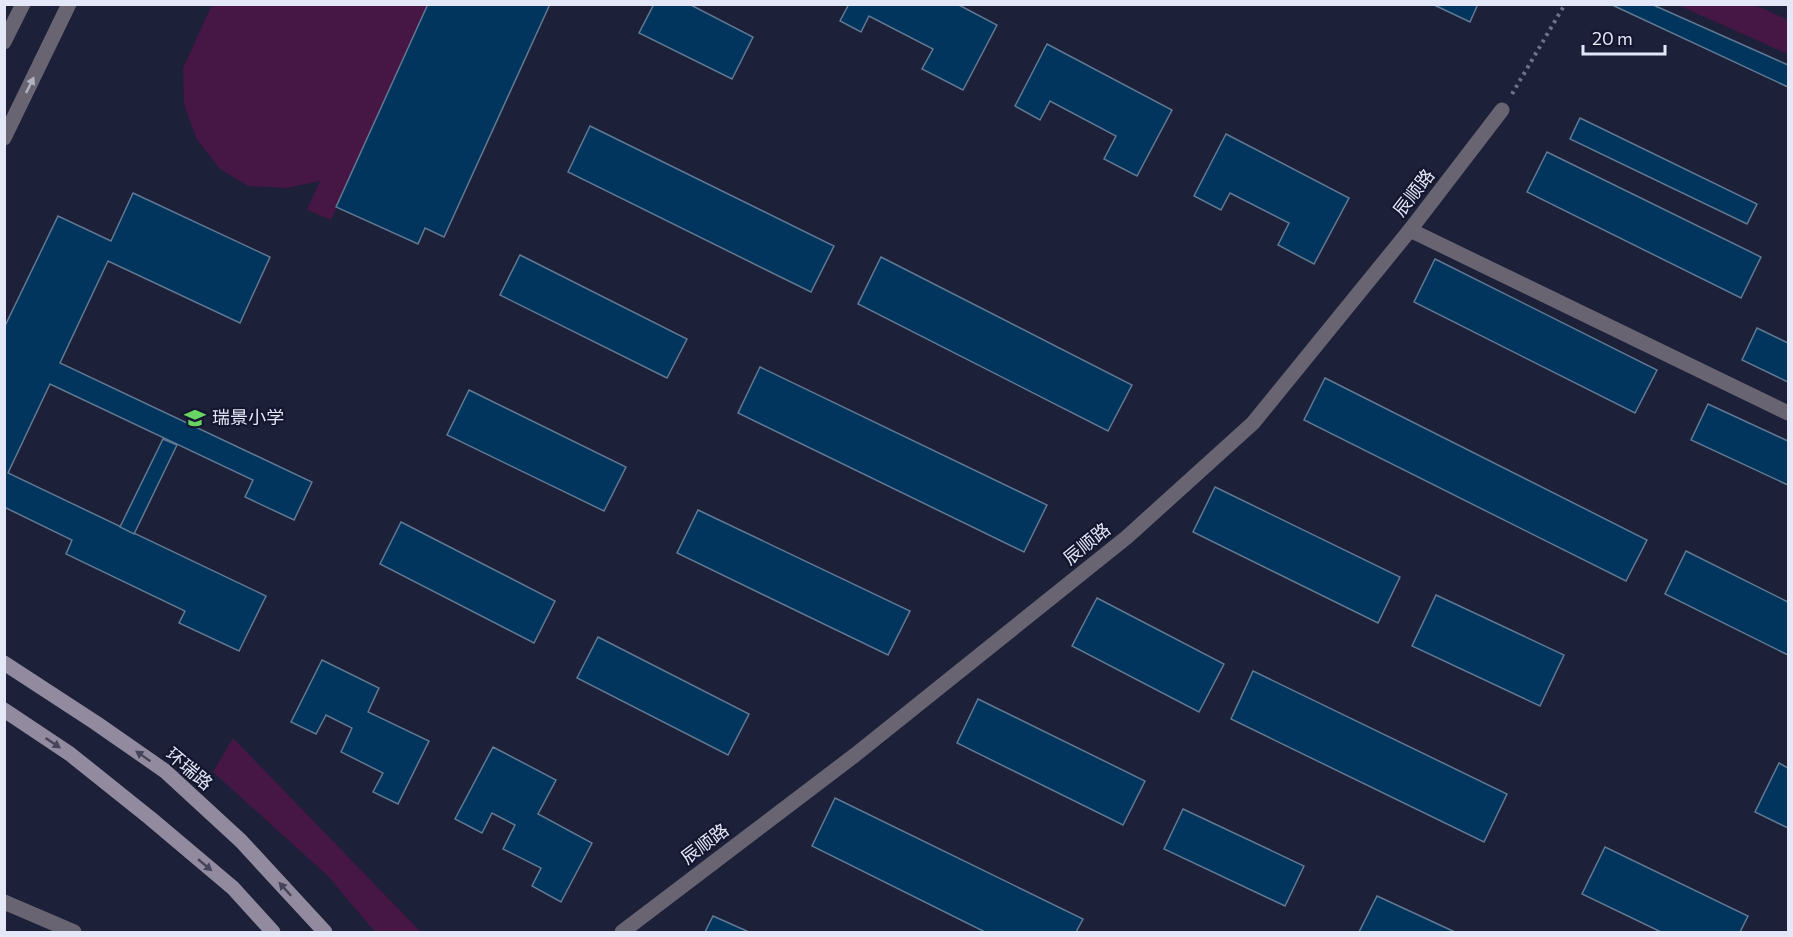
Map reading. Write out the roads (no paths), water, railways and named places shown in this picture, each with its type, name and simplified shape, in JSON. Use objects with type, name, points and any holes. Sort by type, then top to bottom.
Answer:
[{"type":"main road","name":"环瑞路","points":[[4,663],[165,771],[241,841],[325,933]]},
{"type":"main road","points":[[4,710],[70,754],[150,818],[233,888],[273,933]]},
{"type":"street","points":[[4,42],[22,4]]},
{"type":"street","points":[[4,138],[69,4]]},
{"type":"street","name":"辰顺路","points":[[622,933],[855,755],[1127,537],[1252,423],[1410,230],[1502,110]]},
{"type":"street","points":[[1410,230],[1788,413]]},
{"type":"street","points":[[4,902],[74,933]]},
{"type":"place","name":"瑞景小学","points":[[195,418]]}]
